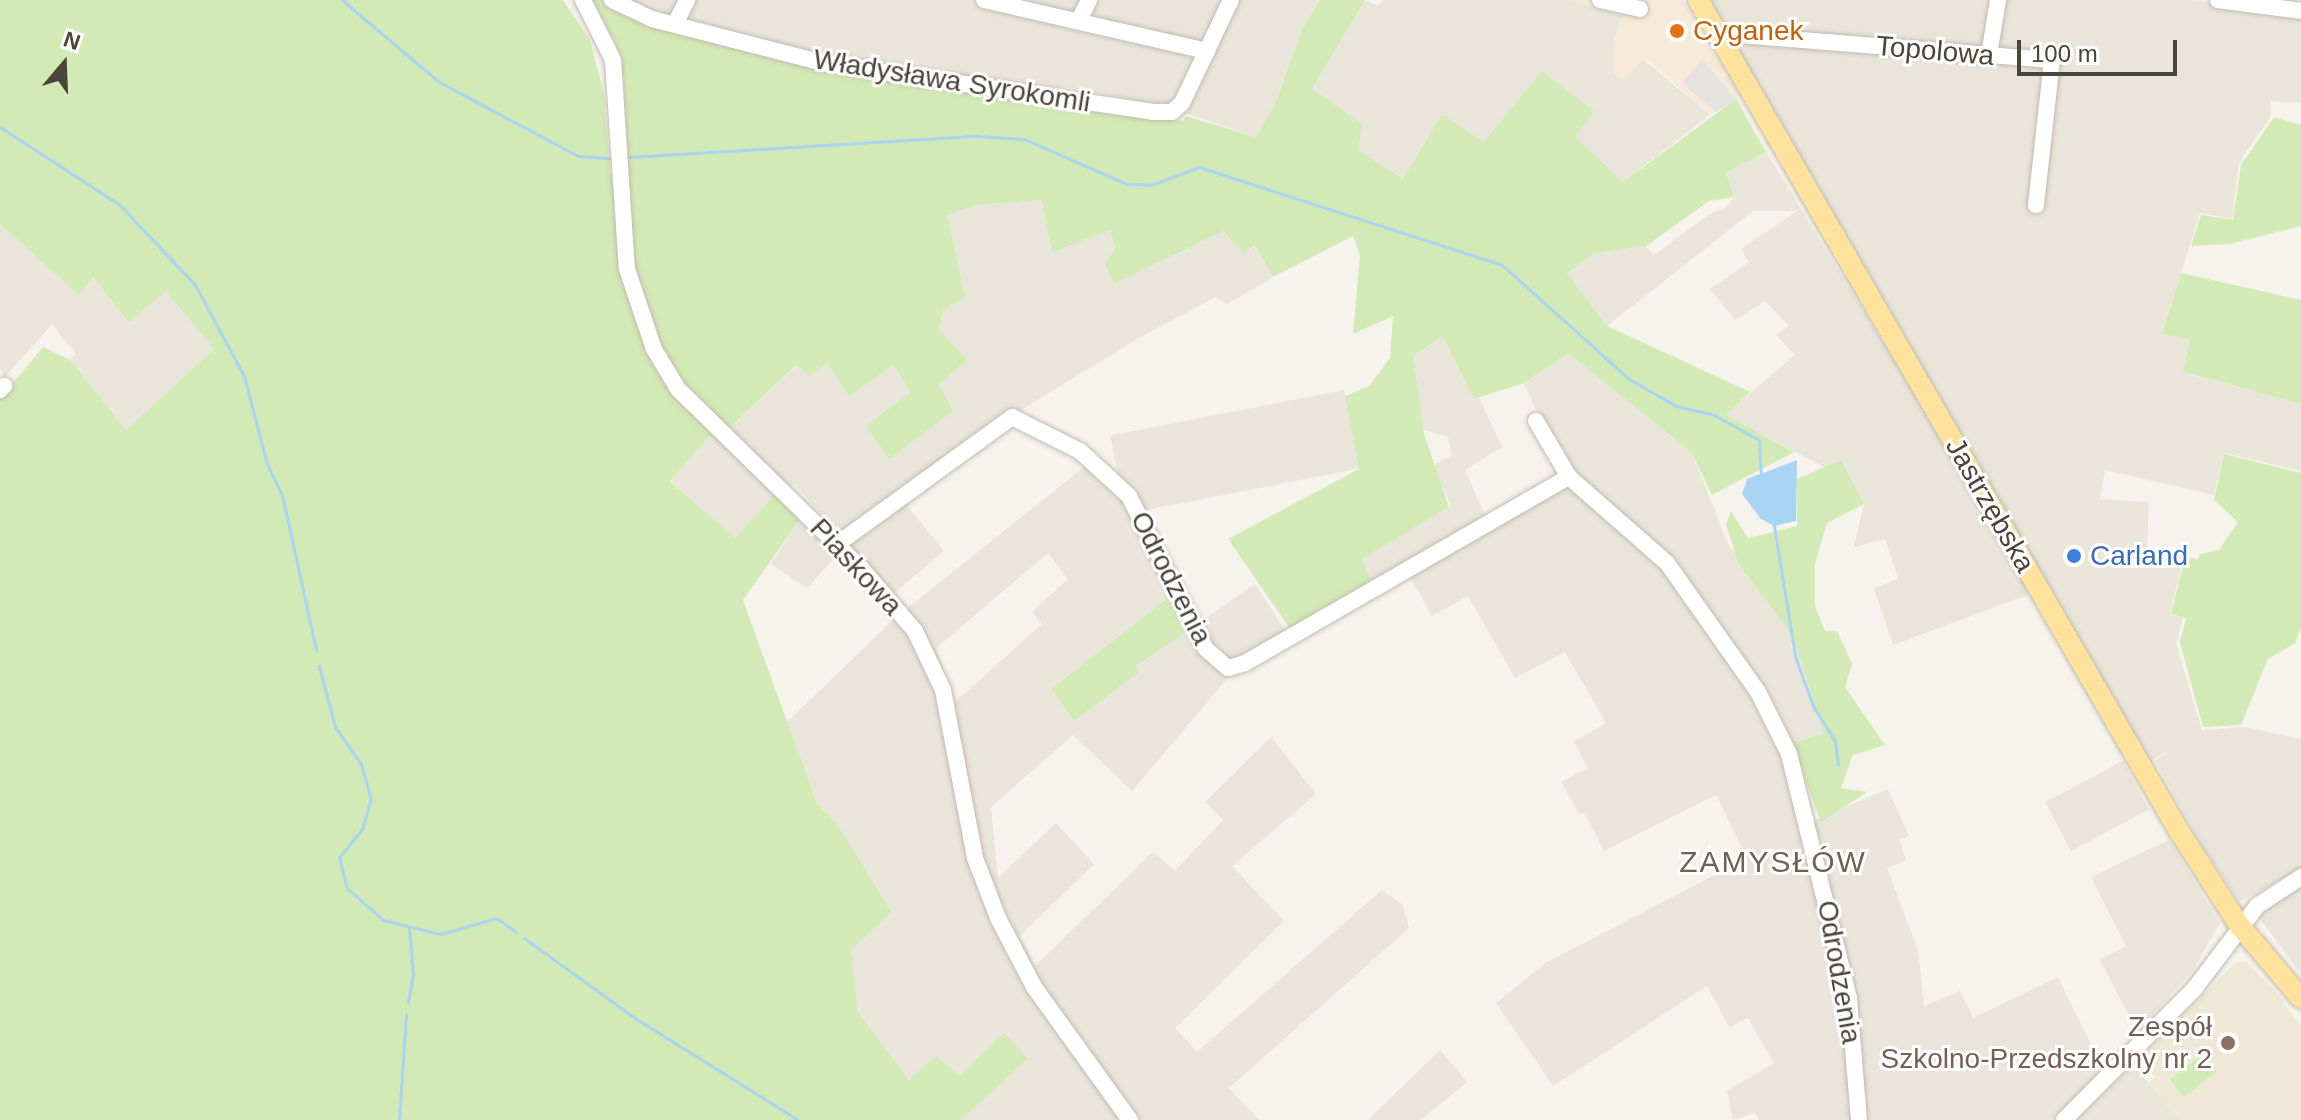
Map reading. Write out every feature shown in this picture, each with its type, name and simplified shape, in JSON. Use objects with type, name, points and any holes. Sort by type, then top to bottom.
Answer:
[{"type":"main road","name":"Jastrzębska","points":[[1698,0],[2179,831],[2239,925],[2301,998]]},
{"type":"street","name":"Piaskowa","points":[[583,0],[598,26],[616,77],[627,269],[654,349],[678,389],[891,600],[929,656],[952,729],[975,858],[998,918],[1034,987],[1130,1120]]},
{"type":"street","name":"Władysława Syrokomli","points":[[612,0],[675,24],[823,63],[1153,112],[1172,112],[1182,103],[1231,0]]},
{"type":"street","points":[[675,24],[687,0]]},
{"type":"street","points":[[984,0],[1207,51]]},
{"type":"street","points":[[1079,20],[1089,0]]},
{"type":"street","points":[[1600,0],[1640,9]]},
{"type":"street","points":[[1989,55],[1998,0]]},
{"type":"street","points":[[2218,0],[2301,11]]},
{"type":"street","name":"Topolowa","points":[[1722,42],[1740,35],[2052,60],[2036,205]]},
{"type":"street","name":"Odrodzenia","points":[[836,545],[1012,417],[1080,451],[1129,496],[1206,649],[1228,668],[1245,663],[1569,477]]},
{"type":"street","name":"Odrodzenia","points":[[1536,421],[1569,477],[1667,563],[1758,692],[1789,754],[1849,999],[1859,1120]]},
{"type":"street","points":[[2064,1120],[2195,988],[2239,925],[2269,895],[2301,877]]},
{"type":"shaded area","points":[[625,0],[1320,0],[1301,31],[1277,99],[1256,137],[1161,105],[1068,87],[1032,88],[820,60],[664,19]]},
{"type":"shaded area","points":[[1365,0],[1378,6],[1383,0],[1571,0],[1623,15],[1615,36],[1710,115],[1623,182],[1574,137],[1594,110],[1484,142],[1442,114],[1403,179],[1358,150],[1312,89]]},
{"type":"shaded area","points":[[1571,0],[1683,0],[1740,95],[1710,115],[1645,58],[1624,80],[1613,73],[1615,36],[1623,15]]},
{"type":"shaded area","points":[[1710,0],[2192,0],[2301,14],[2301,103],[2271,101],[2270,118],[2239,162],[2232,219],[2200,213],[2162,333],[2190,339],[2184,373],[2301,404],[2301,471],[2224,453],[2214,495],[2105,470],[2100,499],[2149,502],[2147,549],[2184,556],[2170,614],[2183,618],[2176,644],[2202,730],[2245,727],[2301,739],[2301,870],[2240,901],[2205,850],[2155,761],[2169,751],[2149,762]]},
{"type":"shaded area","points":[[1702,59],[1736,99],[1716,112],[1682,83]]},
{"type":"shaded area","points":[[1766,152],[1937,431],[2030,594],[1893,645],[1874,589],[1898,578],[1885,539],[1854,547],[1864,504],[1840,460],[1828,469],[1725,415],[1795,355],[1776,335],[1789,326],[1765,301],[1735,320],[1710,289],[1749,262],[1741,249],[1797,211],[1753,211],[1607,326],[1567,273],[1595,253],[1646,246],[1654,255],[1711,213],[1727,207],[1734,197],[1725,174]]},
{"type":"shaded area","points":[[1042,200],[1110,230],[1115,249],[1114,284],[1224,231],[1253,245],[1273,277],[1227,304],[1216,297],[1137,339],[971,441],[965,440],[849,530],[836,530],[794,484],[777,492],[735,539],[670,480],[715,429],[735,424],[797,365],[828,362],[849,397],[893,365],[911,392],[953,411],[939,384],[939,330],[943,310],[965,295],[946,215],[977,205]]},
{"type":"shaded area","points":[[0,224],[79,294],[93,276],[166,290],[214,349],[126,430],[70,360],[76,354],[52,324],[5,377],[0,369]]},
{"type":"shaded area","points":[[1448,332],[1502,447],[1465,470],[1490,527],[1560,487],[1571,487],[1524,383],[1568,353],[1692,453],[1728,544],[1795,633],[1834,736],[1781,751],[1803,825],[1888,789],[1909,836],[1899,839],[1906,861],[1887,868],[1918,950],[1924,1006],[1960,991],[1973,1018],[2058,977],[2102,1066],[2116,1081],[2133,1065],[2180,1120],[1759,1120],[1755,1113],[1733,1120],[1727,1091],[1774,1063],[1748,1018],[1729,1027],[1707,986],[1553,1086],[1496,1003],[1544,964],[1747,858],[1716,795],[1604,851],[1585,814],[1579,813],[1561,782],[1588,768],[1574,742],[1606,723],[1565,652],[1515,678],[1468,596],[1432,616],[1405,568],[1370,588],[1359,559],[1451,506],[1433,466],[1452,455],[1448,437],[1418,428],[1407,353]]},
{"type":"shaded area","points":[[1344,390],[1359,469],[1126,514],[1110,435]]},
{"type":"shaded area","points":[[1088,464],[1126,500],[1173,594],[1051,689],[1074,721],[1138,673],[1135,667],[1255,584],[1286,632],[1231,674],[1132,791],[1073,735],[991,807],[998,878],[1056,823],[1094,864],[1020,936],[1035,966],[1153,852],[1175,871],[1223,820],[1205,802],[1271,737],[1316,794],[1232,866],[1284,921],[1175,1028],[1197,1052],[1382,890],[1403,905],[1409,928],[1229,1088],[1259,1120],[961,1120],[1028,1059],[960,1076],[909,1080],[858,1012],[836,822],[812,799],[784,725],[895,618]],"holes":[[[1048,553],[1068,579],[1032,612],[1042,624],[954,703],[936,648]]]},
{"type":"shaded area","points":[[904,502],[944,551],[894,593],[853,551],[852,542]]},
{"type":"shaded area","points":[[801,518],[838,554],[807,588],[771,564]]},
{"type":"shaded area","points":[[2123,761],[2149,810],[2071,851],[2045,802]]},
{"type":"shaded area","points":[[2169,840],[2220,923],[2191,973],[2137,1031],[2100,960],[2126,946],[2091,877]]},
{"type":"shaded area","points":[[2301,883],[2301,974],[2257,915]]},
{"type":"shaded area","name":"Zespół Szkolno-Przedszkolny nr 2","points":[[2236,962],[2246,962],[2276,992],[2301,1027],[2301,1120],[2180,1120],[2149,1083],[2155,1077],[2139,1058]]},
{"type":"shaded area","points":[[1440,1050],[1467,1082],[1421,1120],[1368,1120]]},
{"type":"green space","points":[[0,0],[563,0],[590,40],[604,94],[610,175],[624,172],[624,79],[615,41],[590,0],[603,0],[633,19],[831,69],[1183,121],[1186,116],[1256,137],[1277,99],[1301,31],[1320,0],[1365,0],[1312,89],[1362,124],[1358,150],[1403,179],[1442,114],[1484,142],[1542,71],[1594,111],[1575,137],[1623,182],[1736,99],[1766,152],[1726,173],[1734,197],[1709,201],[1646,246],[1595,253],[1567,273],[1607,326],[1750,392],[1726,415],[1794,452],[1712,495],[1692,453],[1568,353],[1524,383],[1474,399],[1443,336],[1413,355],[1424,434],[1449,507],[1362,559],[1372,584],[1291,630],[1228,539],[1359,469],[1345,396],[1369,386],[1390,358],[1393,316],[1353,334],[1360,255],[1353,236],[1273,277],[1254,245],[1243,253],[1224,231],[1114,284],[1105,264],[1115,249],[1110,230],[1052,252],[1042,200],[977,205],[947,215],[965,296],[943,310],[939,330],[967,360],[939,384],[953,411],[889,459],[866,426],[911,392],[893,365],[849,397],[828,363],[810,375],[796,365],[734,424],[715,429],[670,481],[735,538],[777,492],[801,518],[743,600],[817,804],[836,822],[891,912],[851,950],[858,1012],[909,1080],[936,1056],[960,1076],[1004,1033],[1028,1059],[961,1120],[0,1120],[0,399],[43,347],[70,360],[126,430],[214,349],[166,291],[129,322],[93,277],[79,295],[0,224]]},
{"type":"green space","points":[[2274,117],[2301,125],[2301,226],[2229,244],[2191,246],[2201,215],[2233,220],[2241,165]]},
{"type":"green space","points":[[2181,273],[2301,300],[2301,404],[2183,372],[2190,339],[2162,334]]},
{"type":"green space","points":[[2224,454],[2301,473],[2301,628],[2295,643],[2268,659],[2241,725],[2203,727],[2180,642],[2186,618],[2171,614],[2185,557],[2198,559],[2200,554],[2219,550],[2238,522],[2214,500]]},
{"type":"green space","points":[[1841,460],[1864,504],[1827,523],[1815,563],[1815,606],[1825,631],[1837,631],[1852,664],[1845,687],[1885,745],[1853,755],[1841,788],[1867,792],[1821,822],[1792,743],[1824,734],[1798,651],[1784,624],[1738,563],[1726,524],[1731,511],[1748,538],[1797,526],[1797,479]]},
{"type":"green space","points":[[1173,594],[1189,630],[1136,666],[1138,673],[1074,721],[1051,689]]},
{"type":"green space","points":[[2202,1054],[2216,1072],[2184,1097],[2170,1079]]},
{"type":"water","points":[[1797,460],[1796,521],[1774,526],[1761,519],[1742,494],[1747,479]]},
{"type":"waterway","points":[[342,0],[439,82],[578,156],[610,158]]},
{"type":"waterway","points":[[0,127],[120,205],[195,285],[244,376],[267,464],[282,495],[316,650]]},
{"type":"waterway","points":[[629,157],[976,136],[1024,139],[1127,184],[1151,185],[1199,167],[1502,265],[1629,379],[1676,406],[1714,415],[1759,440],[1761,473]]},
{"type":"waterway","points":[[1774,526],[1795,656],[1813,706],[1835,741],[1838,765]]},
{"type":"waterway","points":[[319,666],[335,727],[361,764],[371,798],[362,829],[339,857],[347,888],[383,920],[441,934],[496,918],[516,932]]},
{"type":"waterway","points":[[408,1002],[413,975],[409,927]]},
{"type":"waterway","points":[[524,938],[635,1018],[798,1120]]},
{"type":"waterway","points":[[399,1120],[406,1014]]},
{"type":"place","name":"Cyganek","points":[[1677,31]]},
{"type":"place","name":"Carland","points":[[2074,556]]},
{"type":"place","name":"Zespół Szkolno-Przedszkolny nr 2","points":[[2228,1043]]},
{"type":"district","name":"ZAMYSŁÓW","points":[[1773,862]]}]
